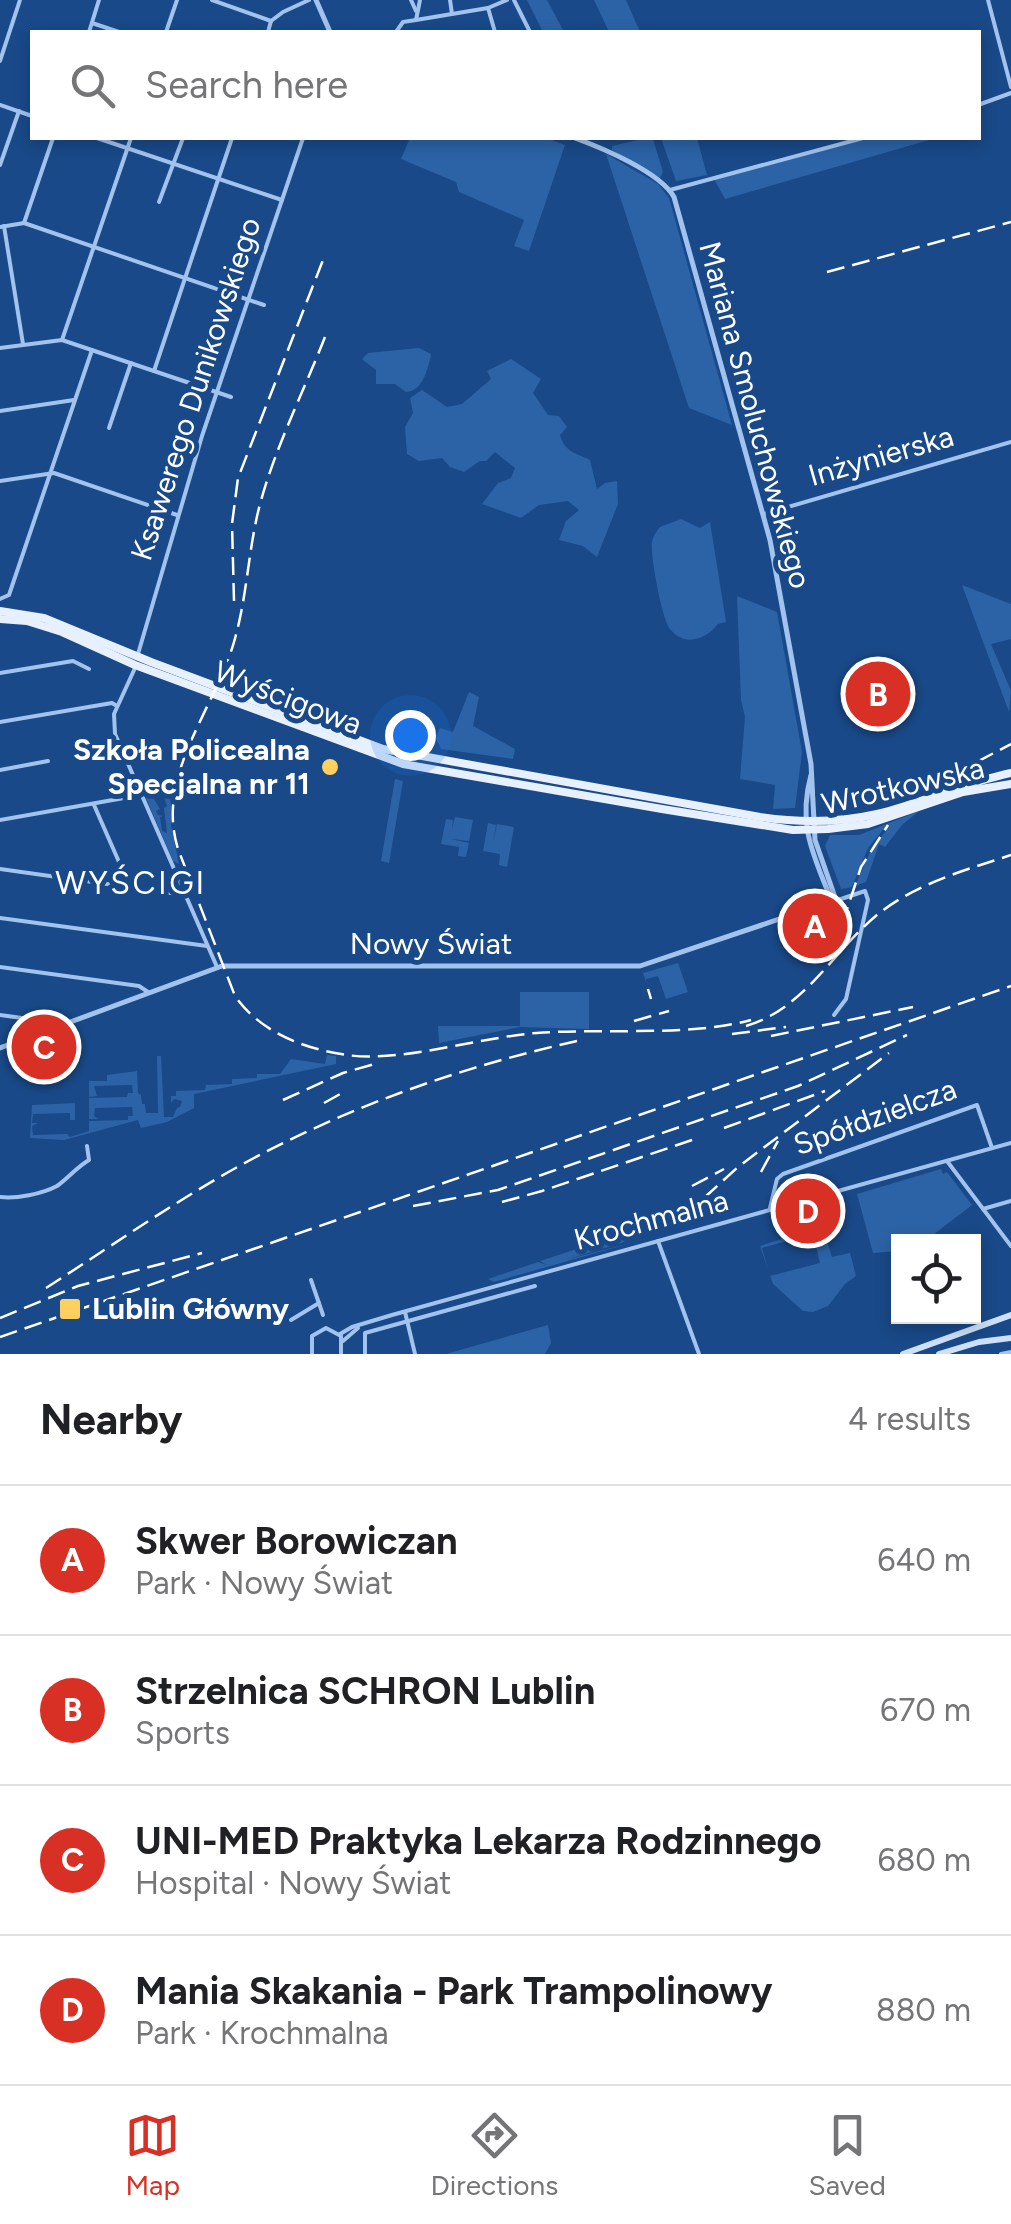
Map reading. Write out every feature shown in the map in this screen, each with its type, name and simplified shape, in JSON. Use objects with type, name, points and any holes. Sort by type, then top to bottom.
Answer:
[{"type":"main road","name":"Wyścigowa","points":[[0,611],[44,618],[136,661]]},
{"type":"main road","name":"Wyścigowa","points":[[0,619],[52,628],[404,754],[809,826]]},
{"type":"main road","name":"Wrotkowska","points":[[809,826],[879,813],[969,782],[1011,773]]},
{"type":"main road","name":"Wrotkowska","points":[[809,826],[868,824],[963,792],[1011,784]]},
{"type":"main road","points":[[903,1354],[1011,1315]]},
{"type":"main road","points":[[939,1354],[979,1342],[1011,1338]]},
{"type":"street","points":[[0,61],[20,0]]},
{"type":"street","points":[[167,30],[178,0]]},
{"type":"street","points":[[212,0],[272,22]]},
{"type":"street","points":[[269,30],[283,12],[312,0],[329,30]]},
{"type":"street","points":[[411,0],[416,10]]},
{"type":"street","points":[[416,20],[420,0]]},
{"type":"street","points":[[450,0],[452,14]]},
{"type":"street","points":[[399,30],[403,22],[488,8],[510,0],[529,30]]},
{"type":"street","points":[[981,103],[1010,95],[988,0]]},
{"type":"street","points":[[90,30],[97,1]]},
{"type":"street","points":[[488,8],[494,30]]},
{"type":"street","points":[[92,23],[113,30]]},
{"type":"street","points":[[0,105],[30,115]]},
{"type":"street","points":[[0,165],[18,111]]},
{"type":"street","points":[[24,223],[52,140]]},
{"type":"street","points":[[103,140],[282,200]]},
{"type":"street","points":[[62,340],[129,140]]},
{"type":"street","points":[[158,202],[181,140]]},
{"type":"street","points":[[154,371],[231,140]]},
{"type":"street","name":"Ksawerego Dunikowskiego","points":[[117,706],[136,661],[216,392],[302,140]]},
{"type":"street","points":[[580,140],[610,152],[670,190],[856,140]]},
{"type":"street","name":"Mariana Smoluchowskiego","points":[[670,190],[764,514],[812,772],[809,826],[834,901]]},
{"type":"street","points":[[23,344],[2,226],[24,223],[264,305]]},
{"type":"street","points":[[0,348],[62,340],[231,398]]},
{"type":"street","points":[[2,599],[9,595],[92,350]]},
{"type":"street","points":[[109,428],[131,363]]},
{"type":"street","points":[[0,412],[75,400]]},
{"type":"street","name":"Inżynierska","points":[[764,514],[1011,442]]},
{"type":"street","points":[[0,480],[50,473],[178,515]]},
{"type":"street","points":[[0,673],[73,661],[89,668]]},
{"type":"street","points":[[0,722],[110,703],[117,706],[112,721],[115,734],[217,967]]},
{"type":"street","points":[[0,770],[48,761]]},
{"type":"street","points":[[0,820],[141,795]]},
{"type":"street","points":[[93,803],[130,887]]},
{"type":"street","points":[[0,869],[185,895]]},
{"type":"street","name":"Nowy Świat","points":[[0,1048],[217,967],[640,966],[865,891],[868,900],[864,926],[850,986],[834,1016]]},
{"type":"street","points":[[0,918],[207,946]]},
{"type":"street","points":[[0,967],[139,986],[148,992]]},
{"type":"street","points":[[0,1015],[44,1021],[52,1028]]},
{"type":"street","name":"Spółdzielcza","points":[[770,1210],[776,1179],[783,1174],[977,1105],[992,1148]]},
{"type":"street","name":"Krochmalna","points":[[310,1353],[312,1336],[319,1330],[330,1328],[340,1334],[405,1312],[1011,1143]]},
{"type":"street","points":[[0,1197],[13,1199],[58,1185],[70,1171],[89,1160],[87,1146]]},
{"type":"street","points":[[948,1161],[1011,1246]]},
{"type":"street","points":[[983,1209],[1011,1201]]},
{"type":"street","points":[[658,1241],[699,1354]]},
{"type":"street","points":[[311,1280],[323,1315]]},
{"type":"street","points":[[365,1354],[366,1334],[535,1286]]},
{"type":"street","points":[[291,1320],[319,1303]]},
{"type":"street","points":[[405,1312],[415,1354]]},
{"type":"street","name":"Krochmalna","points":[[343,1341],[361,1325]]},
{"type":"street","points":[[340,1334],[341,1354]]},
{"type":"street","points":[[1002,1354],[1011,1352]]},
{"type":"shaded area","points":[[527,0],[547,0],[563,30],[542,30]]},
{"type":"shaded area","points":[[594,0],[626,0],[639,30],[608,30]]},
{"type":"shaded area","points":[[409,140],[551,140],[565,145],[529,251],[514,246],[524,220],[459,192],[456,182],[401,159]]},
{"type":"shaded area","points":[[653,140],[663,172],[660,178],[612,150],[612,146]]},
{"type":"shaded area","points":[[662,140],[698,140],[707,175],[676,181]]},
{"type":"shaded area","points":[[862,140],[929,140],[725,199],[714,179]]},
{"type":"shaded area","points":[[606,154],[658,184],[669,198],[732,425],[689,408]]},
{"type":"shaded area","points":[[419,348],[431,354],[424,378],[412,391],[406,392],[395,384],[376,384],[376,370],[362,359],[368,353]]},
{"type":"shaded area","points":[[511,359],[541,379],[533,393],[548,415],[559,416],[567,427],[560,435],[565,446],[590,460],[597,489],[617,481],[618,504],[597,557],[583,546],[559,540],[566,521],[579,510],[568,501],[539,505],[521,518],[482,504],[498,483],[511,478],[515,468],[495,452],[464,472],[450,467],[442,458],[419,461],[407,454],[405,427],[413,413],[410,398],[422,390],[447,407],[462,404],[491,379],[487,371]]},
{"type":"shaded area","points":[[681,519],[700,528],[710,522],[726,622],[688,640],[676,635],[667,623],[653,560],[656,532]]},
{"type":"shaded area","points":[[962,585],[1011,604],[1011,639],[991,644],[1011,691],[1009,712]]},
{"type":"shaded area","points":[[737,596],[777,612],[802,752],[795,808],[773,809],[775,785],[740,779],[745,717]]},
{"type":"shaded area","points":[[469,692],[479,697],[473,726],[515,749],[513,759],[441,749],[436,738],[440,728],[453,732]]},
{"type":"shaded area","points":[[395,779],[403,781],[389,863],[381,861]]},
{"type":"shaded area","points":[[153,795],[160,809],[156,811],[163,816],[162,831],[167,833],[167,806],[161,796],[171,795],[171,825],[179,864],[173,861],[146,798]]},
{"type":"shaded area","points":[[919,811],[885,847],[879,844],[866,882],[855,886],[887,825],[868,848],[852,887],[841,889],[825,846],[830,835],[859,835]]},
{"type":"shaded area","points":[[455,817],[473,820],[469,841],[451,839],[469,843],[466,857],[458,856],[459,847],[441,844],[446,819],[453,820],[452,829]]},
{"type":"shaded area","points":[[488,823],[496,825],[493,843],[497,824],[514,827],[507,867],[499,865],[500,854],[483,851]]},
{"type":"shaded area","points":[[846,907],[834,943],[789,928],[790,924]]},
{"type":"shaded area","points":[[678,963],[688,992],[666,999],[658,976],[646,982],[643,973]]},
{"type":"shaded area","points":[[520,992],[589,992],[589,1029],[520,1027],[439,1043],[438,1026],[520,1026]]},
{"type":"shaded area","points":[[327,1055],[336,1056],[336,1064],[194,1094],[194,1108],[167,1122],[141,1128],[138,1120],[64,1140],[30,1138],[32,1105],[75,1103],[75,1120],[70,1120],[70,1113],[33,1114],[32,1123],[38,1123],[32,1126],[33,1135],[70,1137],[89,1131],[89,1121],[128,1120],[128,1116],[133,1116],[132,1107],[95,1108],[94,1116],[98,1119],[89,1119],[89,1098],[127,1097],[133,1093],[132,1085],[94,1086],[97,1096],[89,1097],[89,1081],[107,1081],[107,1075],[137,1071],[138,1093],[146,1113],[158,1113],[157,1056],[161,1056],[164,1117],[173,1117],[182,1101],[174,1099],[171,1103],[176,1091],[205,1090],[206,1085],[232,1084],[232,1079],[257,1078],[257,1074],[280,1074],[291,1059],[325,1064]]},
{"type":"shaded area","points":[[941,1169],[972,1205],[934,1234],[891,1234],[891,1252],[873,1253],[857,1194]]},
{"type":"shaded area","points":[[641,1223],[647,1224],[648,1230],[637,1238],[565,1260],[638,1241],[494,1282],[488,1279],[538,1262],[547,1265],[540,1261],[598,1242],[592,1248],[615,1241],[603,1240],[631,1232]]},
{"type":"shaded area","points":[[822,1225],[832,1257],[850,1253],[856,1276],[828,1306],[813,1312],[803,1311],[773,1284],[770,1276],[820,1263],[813,1234],[795,1237]]},
{"type":"shaded area","points":[[788,1237],[791,1240],[762,1248],[769,1271],[760,1246]]},
{"type":"shaded area","points":[[548,1325],[551,1343],[545,1354],[446,1354]]},
{"type":"railway","points":[[827,272],[1011,222]]},
{"type":"railway","points":[[234,601],[232,524],[238,478],[325,255]]},
{"type":"railway","points":[[325,337],[265,486],[234,642],[180,769],[174,795],[178,849],[235,996],[257,1020],[284,1037],[331,1052],[368,1057],[537,1033],[673,1030],[751,1020]]},
{"type":"railway","points":[[954,774],[1011,744]]},
{"type":"railway","points":[[834,949],[861,867],[888,825]]},
{"type":"railway","points":[[746,1026],[786,1006],[865,926],[897,901],[944,878],[1011,855]]},
{"type":"railway","points":[[0,1337],[1011,986]]},
{"type":"railway","points":[[648,989],[651,999]]},
{"type":"railway","points":[[771,1036],[913,1007]]},
{"type":"railway","points":[[634,1021],[669,1011]]},
{"type":"railway","points":[[732,1034],[786,1027]]},
{"type":"railway","points":[[413,1206],[498,1190],[798,1086],[907,1035]]},
{"type":"railway","points":[[46,1288],[201,1188],[293,1138],[412,1089],[494,1062],[577,1041]]},
{"type":"railway","points":[[704,1198],[738,1167],[889,1053]]},
{"type":"railway","points":[[283,1100],[343,1073],[378,1063]]},
{"type":"railway","points":[[724,1128],[825,1091]]},
{"type":"railway","points":[[324,1103],[342,1093]]},
{"type":"railway","points":[[502,1202],[695,1139]]},
{"type":"railway","points":[[761,1172],[778,1141]]},
{"type":"railway","points":[[692,1186],[724,1169]]},
{"type":"railway","points":[[0,1318],[78,1286],[202,1253]]},
{"type":"place","name":"Strzelnica SCHRON Lublin","points":[[878,694]]},
{"type":"place","name":"Szkoła Policealna Specjalna nr 11","points":[[330,767]]},
{"type":"place","name":"Skwer Borowiczan","points":[[815,926]]},
{"type":"place","name":"UNI-MED Praktyka Lekarza Rodzinnego","points":[[44,1047]]},
{"type":"place","name":"Mania Skakania - Park Trampolinowy","points":[[808,1211]]},
{"type":"place","name":"Lublin Główny","points":[[70,1309]]},
{"type":"district","name":"WYŚCIGI","points":[[131,883]]}]
